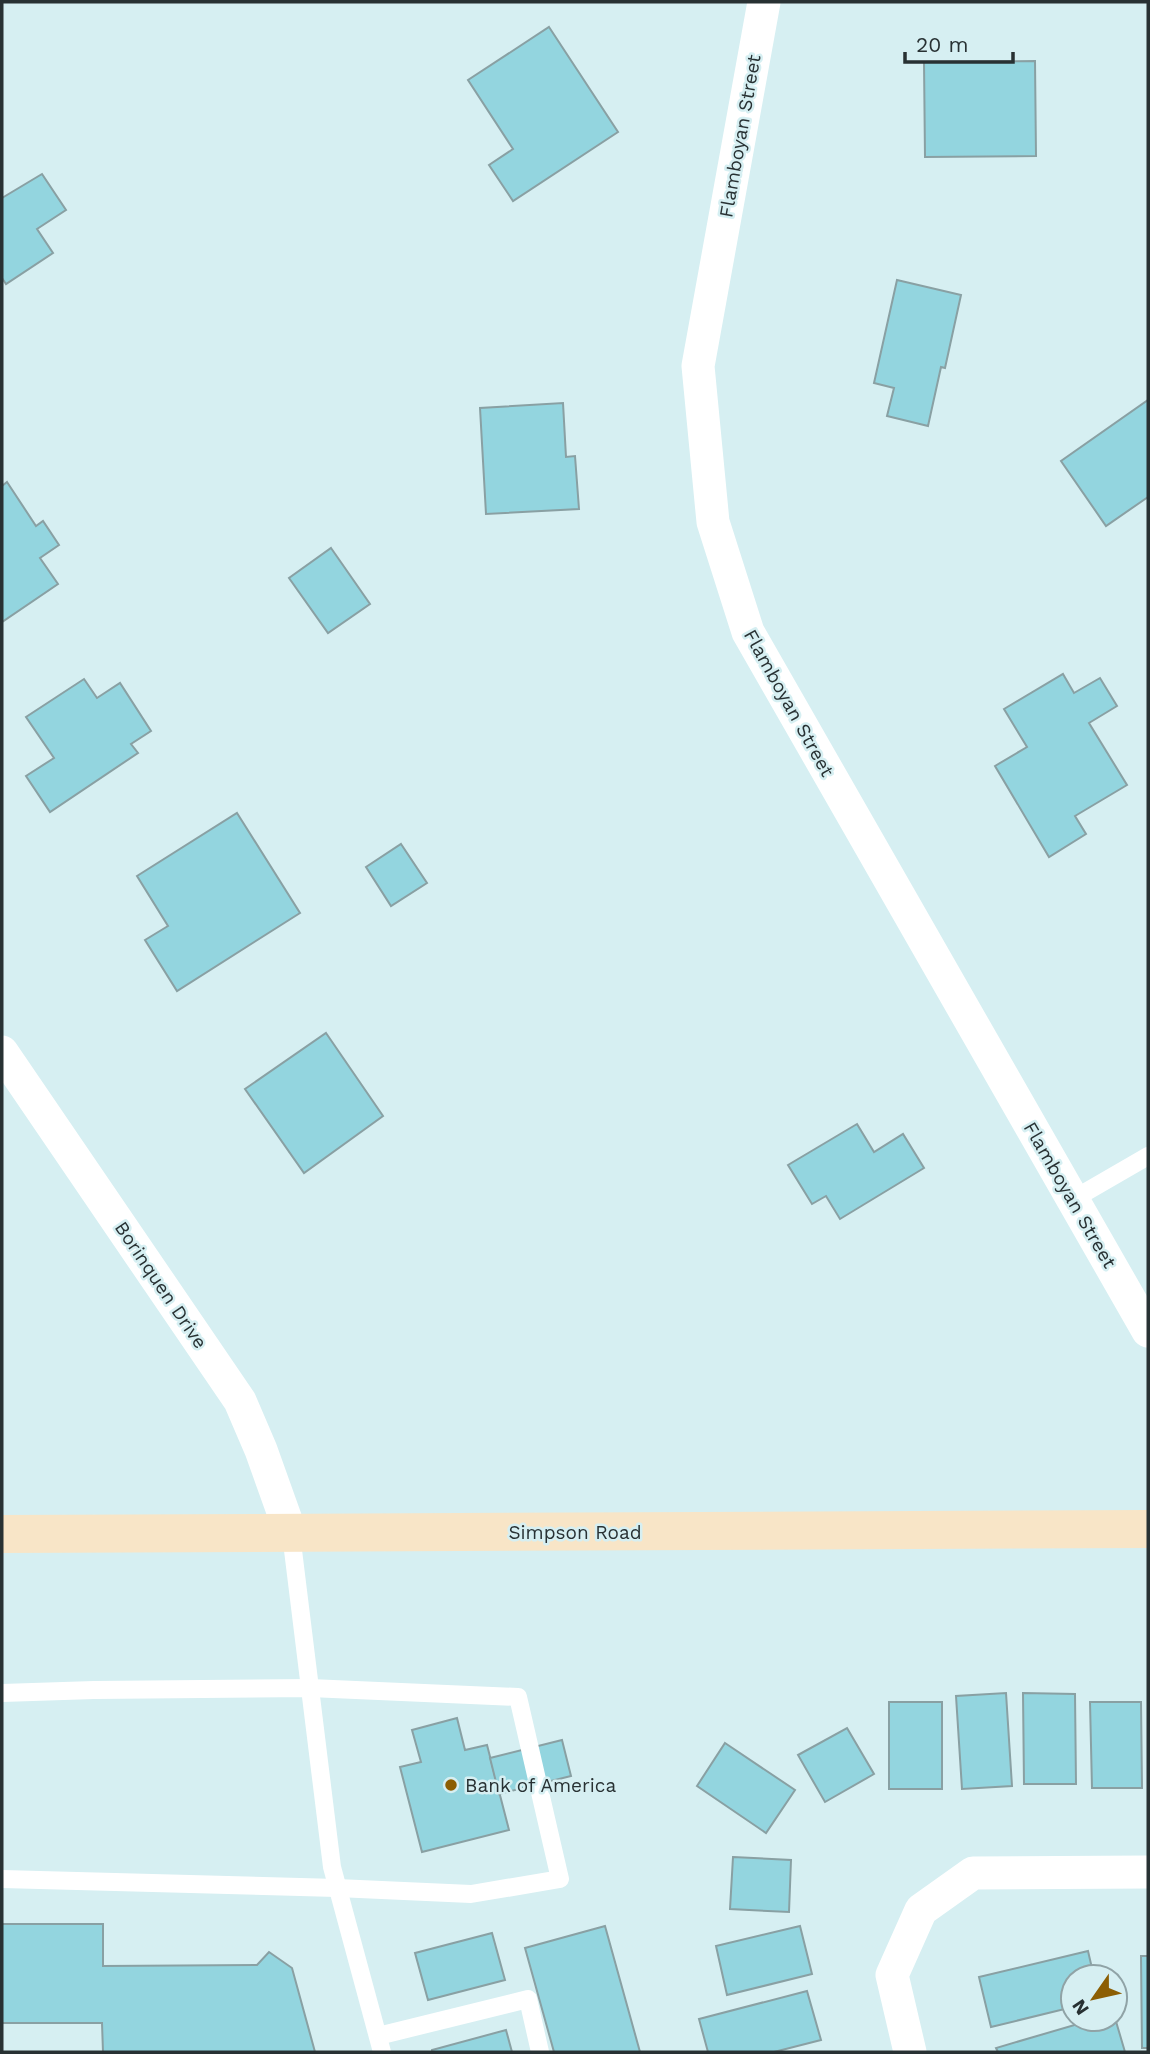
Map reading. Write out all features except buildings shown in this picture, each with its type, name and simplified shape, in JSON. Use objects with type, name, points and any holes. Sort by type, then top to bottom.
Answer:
[{"type":"main road","name":"Simpson Road","points":[[2,1534],[1148,1529]]},
{"type":"street","name":"Flamboyan Street","points":[[764,2],[698,366],[713,522],[748,632],[1148,1331]]},
{"type":"street","name":"Borinquen Drive","points":[[2,1052],[240,1401],[291,1534]]},
{"type":"street","points":[[910,2052],[892,1975],[921,1910],[973,1873],[1148,1872]]},
{"type":"lane","points":[[1072,1199],[1148,1156]]},
{"type":"lane","points":[[291,1534],[332,1867],[380,2044],[527,1999],[540,2052]]},
{"type":"lane","points":[[2,1693],[310,1688],[518,1697],[560,1879],[471,1894],[2,1879]]},
{"type":"place","name":"Bank of America","points":[[451,1785]]}]
